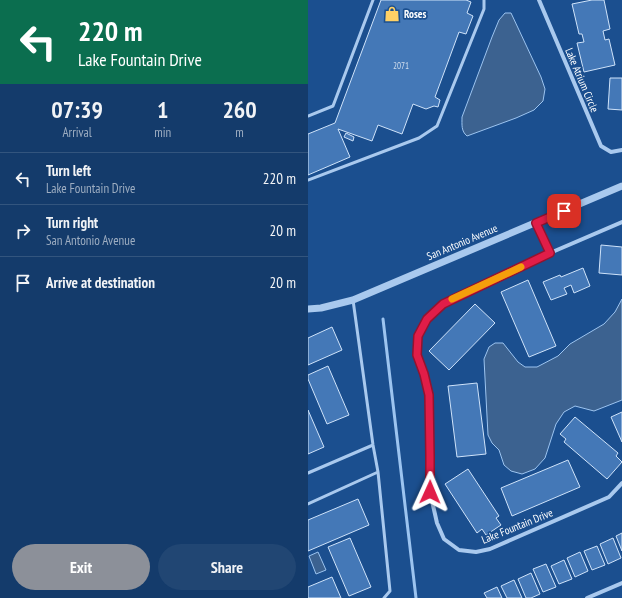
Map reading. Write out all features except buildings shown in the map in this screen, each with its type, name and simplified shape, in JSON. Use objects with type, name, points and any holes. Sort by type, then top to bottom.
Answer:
[{"type":"street","name":"Lake Atrium Circle","points":[[539,0],[601,146],[611,152],[622,150]]},
{"type":"street","name":"San Antonio Avenue","points":[[308,309],[321,308],[353,300],[622,186]]},
{"type":"street","name":"Lake Fountain Drive","points":[[622,222],[550,253],[443,304],[427,319],[418,336],[417,355],[424,374],[429,395],[430,492],[437,523],[444,539],[459,550],[476,552],[490,549],[609,497],[622,483]]},
{"type":"street","points":[[587,598],[622,583]]},
{"type":"lane","points":[[308,116],[333,106],[373,0]]},
{"type":"lane","points":[[308,180],[419,138],[438,126],[484,9],[484,0]]},
{"type":"lane","points":[[536,223],[550,253]]},
{"type":"lane","points":[[353,300],[373,446],[378,472],[390,591],[385,598]]},
{"type":"lane","points":[[308,473],[373,446]]},
{"type":"lane","points":[[308,504],[378,472]]},
{"type":"water","points":[[505,13],[511,13],[541,77],[545,89],[543,101],[534,110],[467,136],[463,130],[462,117],[499,20]]},
{"type":"water","points":[[622,299],[622,400],[594,411],[575,406],[564,412],[556,424],[545,458],[535,469],[522,474],[511,471],[504,465],[499,450],[492,443],[488,435],[484,359],[489,347],[495,343],[503,343],[518,362],[525,367],[537,367],[558,356],[570,344],[604,324],[615,312]]},
{"type":"water","points":[[318,552],[326,570],[316,574],[309,556]]},
{"type":"waterway","points":[[383,319],[416,598]]},
{"type":"slow traffic","points":[[452,299],[521,267]]},
{"type":"place","name":"Roses","points":[[392,14]]},
{"type":"route","points":[[430,492],[429,395],[424,374],[417,355],[418,336],[427,319],[443,304],[550,253],[536,223],[564,211]]}]
